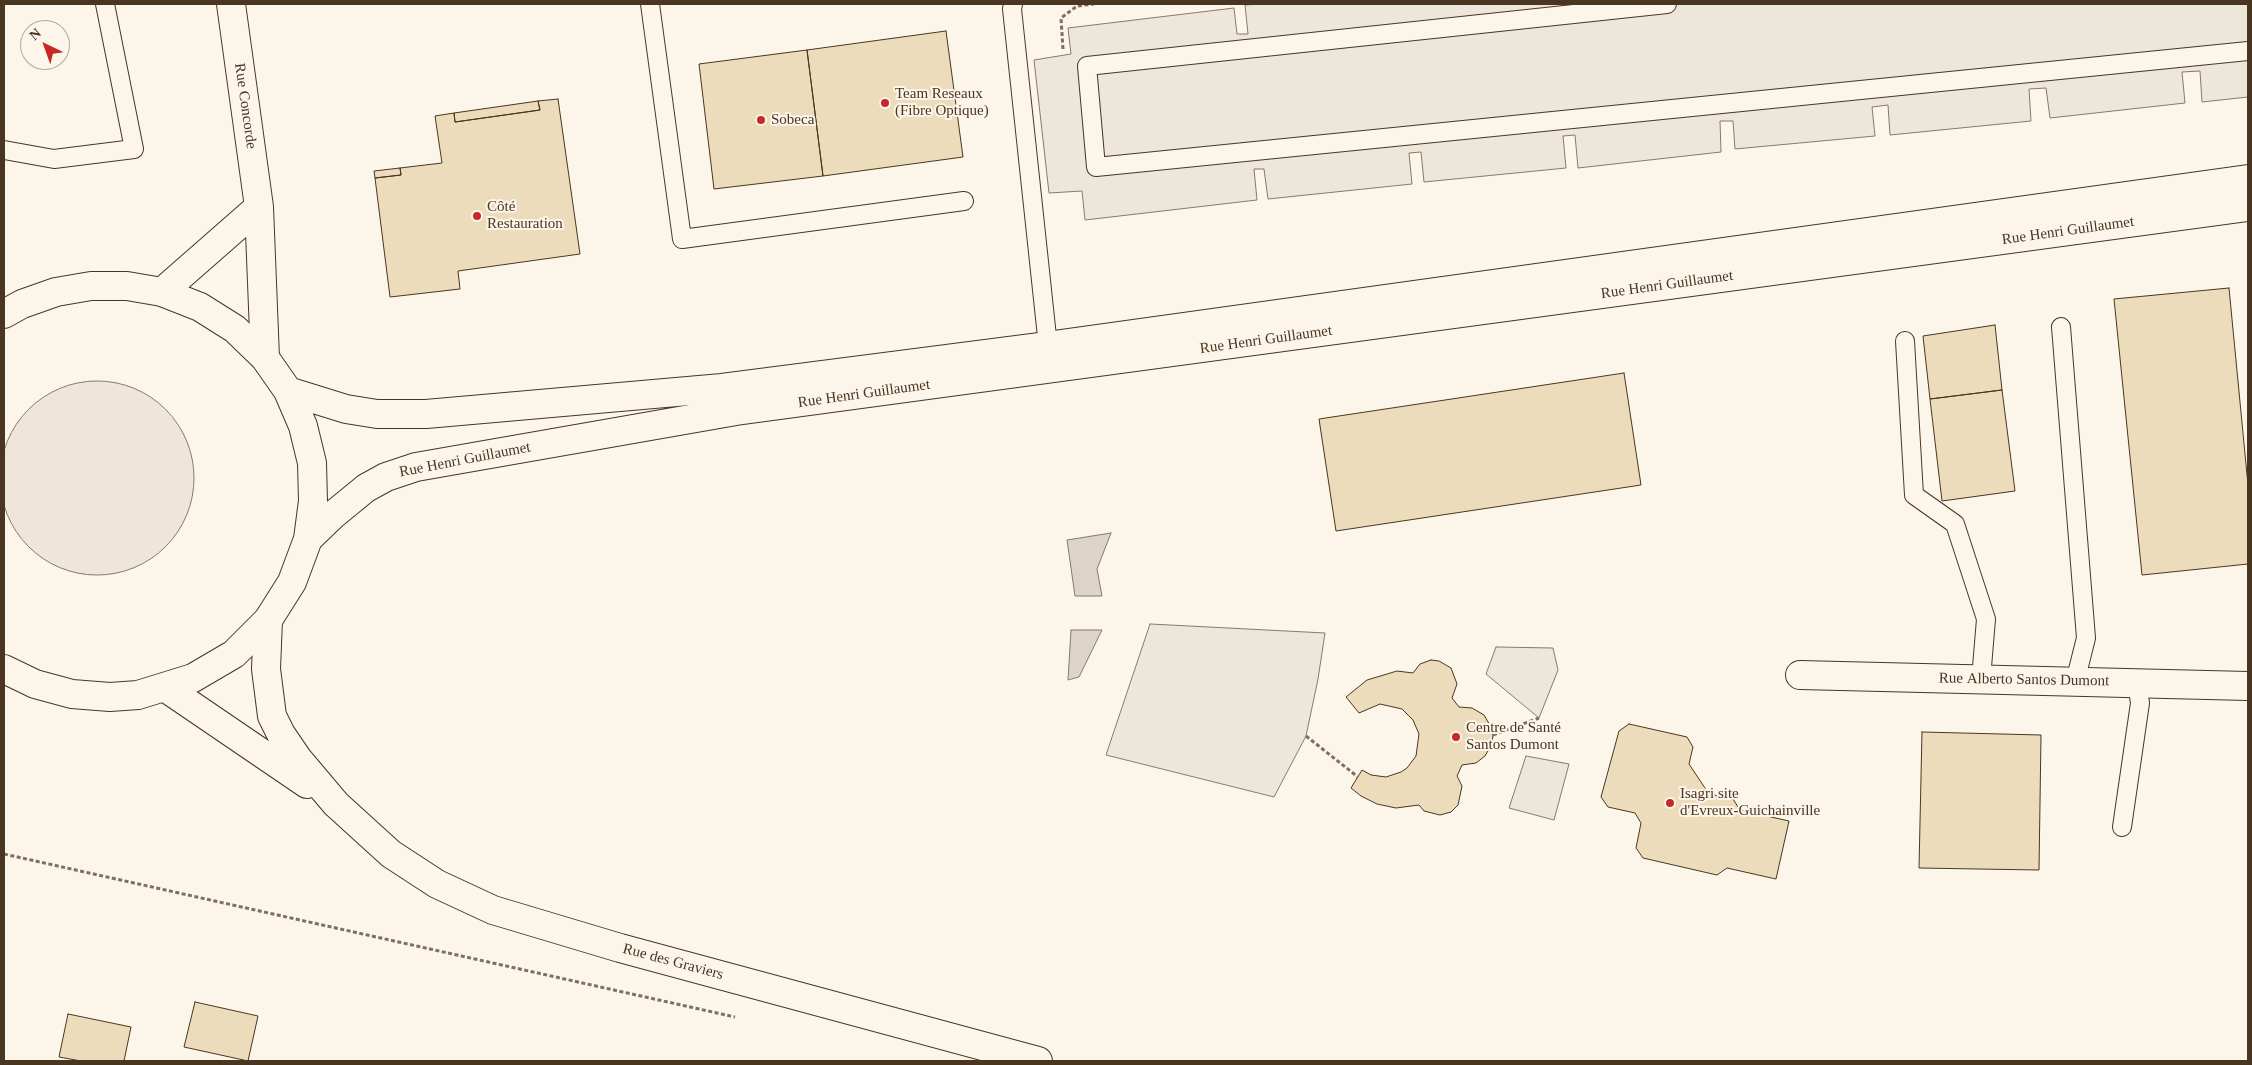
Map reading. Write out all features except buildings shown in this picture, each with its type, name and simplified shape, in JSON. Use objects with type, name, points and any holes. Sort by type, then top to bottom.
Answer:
[{"type":"main road","name":"Rue Concorde","points":[[232,4],[258,207],[265,358]]},
{"type":"main road","name":"Rue Henri Guillaumet","points":[[288,390],[346,409],[377,414],[426,414],[722,388],[1048,346],[2248,179]]},
{"type":"main road","points":[[162,292],[258,207]]},
{"type":"main road","name":"Rue Henri Guillaumet","points":[[308,539],[333,515],[366,488],[386,477],[416,467],[726,413],[2248,207]]},
{"type":"main road","points":[[4,314],[22,304],[56,292],[91,286],[127,286],[162,292],[200,307],[235,329],[265,358],[288,390],[303,426],[312,463],[314,502],[308,539],[292,582],[268,620],[234,654],[193,678],[166,688],[138,695],[110,697],[72,694],[35,684],[4,668]]},
{"type":"main road","points":[[268,620],[266,669],[272,716],[298,759],[336,804]]},
{"type":"main road","name":"Rue Alberto Santos Dumont","points":[[1800,676],[2248,686]]},
{"type":"main road","points":[[166,688],[336,804]]},
{"type":"main road","name":"Rue des Graviers","points":[[336,804],[391,854],[437,884],[493,910],[639,953],[1038,1061]]},
{"type":"lane","points":[[4,150],[54,160],[134,150],[105,4]]},
{"type":"lane","points":[[650,4],[682,239],[964,201]]},
{"type":"lane","points":[[1013,4],[1012,9],[1048,346]]},
{"type":"lane","points":[[1667,4],[1087,66],[1096,167],[2248,51]]},
{"type":"lane","points":[[2061,327],[2086,638],[2075,682]]},
{"type":"lane","points":[[1904,341],[1914,496],[1955,524],[1986,619],[1980,679]]},
{"type":"lane","points":[[2122,827],[2140,703],[2137,683]]},
{"type":"path","points":[[1063,54],[1061,18],[1077,6],[1094,4]]},
{"type":"path","points":[[1493,735],[1540,718]]},
{"type":"path","points":[[1306,736],[1358,777]]},
{"type":"path","points":[[4,854],[738,1017]]},
{"type":"shaded area","points":[[2248,4],[2248,97],[2202,102],[2200,71],[2182,72],[2185,103],[2050,118],[2046,88],[2029,89],[2031,121],[1890,135],[1888,105],[1872,107],[1875,136],[1735,149],[1733,121],[1720,121],[1721,152],[1578,168],[1575,135],[1563,136],[1566,168],[1424,182],[1421,152],[1409,153],[1412,184],[1268,199],[1264,169],[1254,169],[1257,200],[1085,220],[1082,191],[1049,193],[1034,60],[1071,54],[1068,28],[1234,8],[1237,34],[1248,34],[1245,5]]},
{"type":"shaded area","points":[[97,381],[125,385],[143,393],[158,403],[172,417],[182,432],[190,450],[194,478],[190,506],[182,524],[172,539],[158,553],[143,563],[125,571],[97,575],[69,571],[51,563],[36,553],[22,539],[12,524],[4,506],[0,478],[4,450],[12,432],[22,417],[36,403],[51,393],[69,385]]},
{"type":"shaded area","points":[[1111,533],[1097,569],[1102,596],[1075,596],[1067,540]]},
{"type":"shaded area","points":[[1150,624],[1325,633],[1306,736],[1274,797],[1106,755]]},
{"type":"shaded area","points":[[1071,630],[1102,630],[1079,677],[1068,680]]},
{"type":"shaded area","points":[[1496,647],[1553,648],[1558,670],[1539,718],[1486,674]]},
{"type":"shaded area","points":[[1526,756],[1569,764],[1554,820],[1509,808]]},
{"type":"place","name":"Team Reseaux (Fibre Optique)","points":[[885,103]]},
{"type":"place","name":"Sobeca","points":[[761,120]]},
{"type":"place","name":"Côté Restauration","points":[[477,216]]},
{"type":"place","name":"Centre de Santé Santos Dumont","points":[[1456,737]]},
{"type":"place","name":"Isagri site d'Evreux-Guichainville","points":[[1670,803]]}]
